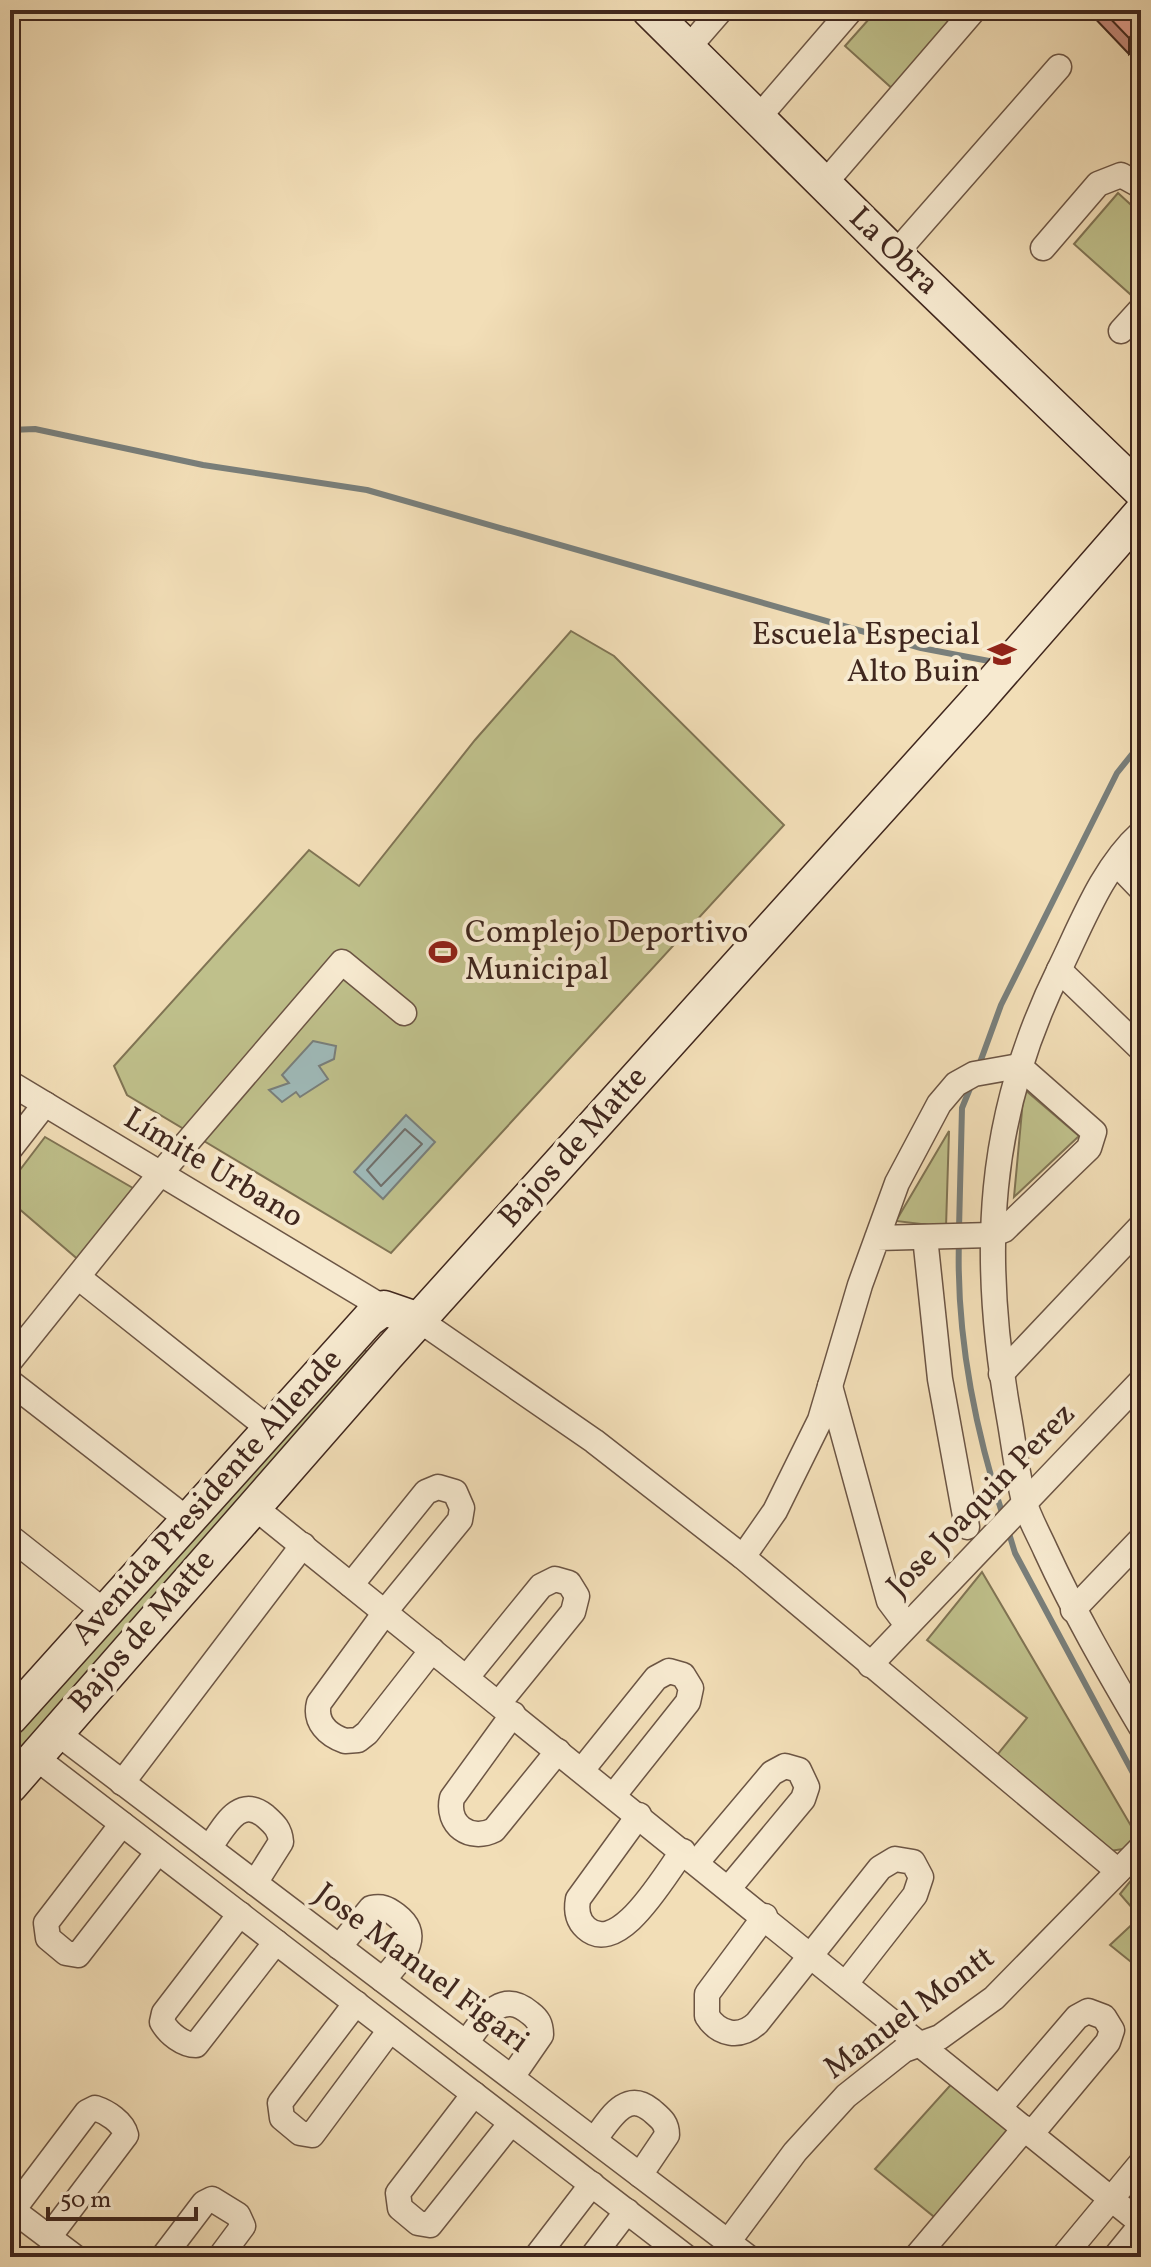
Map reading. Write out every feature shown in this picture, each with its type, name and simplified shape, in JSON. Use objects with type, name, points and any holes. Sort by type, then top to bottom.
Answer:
[{"type":"main road","name":"La Obra","points":[[649,10],[895,254],[1141,491]]},
{"type":"main road","name":"Bajos de Matte","points":[[10,1786],[253,1506],[965,714],[1141,513]]},
{"type":"main road","points":[[384,1308],[419,1320]]},
{"type":"main road","name":"Avenida Presidente Allende","points":[[15,1704],[105,1612],[369,1319],[384,1308]]},
{"type":"street","points":[[688,48],[721,10]]},
{"type":"street","points":[[758,118],[851,10]]},
{"type":"street","points":[[824,184],[974,10]]},
{"type":"street","points":[[895,254],[1059,67]]},
{"type":"street","points":[[1043,248],[1098,184],[1131,180]]},
{"type":"street","points":[[1121,331],[1141,309]]},
{"type":"street","points":[[1141,833],[1116,863],[1059,970],[1019,1066],[1001,1138],[970,1236],[992,1290],[1018,1510],[1141,1727]]},
{"type":"street","points":[[1116,863],[1141,889]]},
{"type":"street","points":[[10,1361],[160,1174],[342,962],[404,1013]]},
{"type":"street","points":[[1059,970],[1141,1049]]},
{"type":"street","points":[[743,1557],[775,1511],[820,1420],[897,1183],[939,1104],[956,1084],[979,1073],[1019,1066]]},
{"type":"street","points":[[877,1238],[970,1236],[1004,1230],[1089,1148],[1094,1132],[1019,1066]]},
{"type":"street","name":"Límite Urbano","points":[[10,1083],[384,1308]]},
{"type":"street","points":[[10,1149],[45,1104]]},
{"type":"street","points":[[1001,1374],[1141,1226]]},
{"type":"street","points":[[925,1237],[940,1379],[967,1527]]},
{"type":"street","points":[[78,1277],[268,1428]]},
{"type":"street","points":[[419,1320],[594,1441],[743,1557],[1118,1871]]},
{"type":"street","name":"Jose Joaquin Perez","points":[[870,1665],[1141,1381]]},
{"type":"street","points":[[10,1382],[188,1520]]},
{"type":"street","points":[[830,1386],[889,1601],[907,1625]]},
{"type":"street","points":[[351,1585],[426,1492],[444,1487],[455,1492],[462,1508],[460,1520],[386,1612],[319,1703],[317,1715],[325,1729],[345,1741],[363,1737],[432,1650]]},
{"type":"street","points":[[253,1506],[923,2043],[1141,2224],[1115,2257]]},
{"type":"street","points":[[10,1537],[105,1612]]},
{"type":"street","points":[[1073,1610],[1141,1539]]},
{"type":"street","points":[[122,1783],[303,1545]]},
{"type":"street","points":[[467,1677],[541,1586],[555,1579],[569,1583],[577,1596],[573,1612],[506,1709],[452,1798],[451,1812],[463,1831],[479,1835],[501,1825],[558,1751]]},
{"type":"street","points":[[582,1770],[656,1678],[669,1671],[683,1675],[691,1688],[688,1702],[614,1795]]},
{"type":"street","name":"Jose Manuel Figari","points":[[45,1744],[122,1783],[748,2257]]},
{"type":"street","name":"Jose Manuel Figari","points":[[45,1744],[122,1824],[686,2257]]},
{"type":"street","points":[[639,1815],[578,1899],[578,1917],[588,1931],[604,1936],[621,1931],[772,1773],[785,1766],[799,1770],[806,1780],[803,1799],[729,1888]]},
{"type":"street","points":[[209,1848],[241,1809],[252,1808],[266,1817],[279,1830],[281,1842],[255,1883]]},
{"type":"street","points":[[122,1824],[46,1923],[44,1932],[66,1953],[78,1955],[158,1852]]},
{"type":"street","name":"Manuel Montt","points":[[728,2242],[825,2117],[904,2050],[940,2037],[1010,1984],[1141,1848]]},
{"type":"street","points":[[765,1916],[707,1994],[705,2008],[717,2028],[737,2034],[751,2028],[880,1868],[895,1859],[913,1862],[921,1877],[915,1895],[847,1982]]},
{"type":"street","points":[[339,1947],[371,1908],[387,1909],[403,1920],[411,1934],[409,1945],[383,1980]]},
{"type":"street","points":[[240,1914],[164,2013],[162,2022],[184,2043],[196,2045],[276,1942]]},
{"type":"street","points":[[466,2043],[496,2006],[508,2002],[523,2007],[539,2021],[541,2035],[512,2077]]},
{"type":"street","points":[[356,2003],[280,2103],[282,2118],[300,2133],[312,2135],[390,2030]]},
{"type":"street","points":[[916,2257],[1108,2042],[1112,2030],[1104,2017],[1088,2011],[1077,2017],[1000,2107]]},
{"type":"street","points":[[474,2094],[398,2193],[400,2208],[418,2223],[430,2225],[511,2123]]},
{"type":"street","points":[[594,2140],[622,2106],[632,2102],[646,2106],[664,2121],[667,2135],[640,2175]]},
{"type":"street","points":[[49,2237],[126,2135],[121,2124],[102,2110],[95,2108],[87,2112],[12,2209],[75,2257]]},
{"type":"street","points":[[1063,2257],[1141,2163]]},
{"type":"street","points":[[536,2257],[592,2184]]},
{"type":"street","points":[[163,2257],[204,2203],[212,2199],[242,2221],[243,2226],[220,2257]]},
{"type":"street","points":[[592,2257],[627,2211]]},
{"type":"green space","points":[[877,10],[967,10],[895,91],[845,46]]},
{"type":"green space","points":[[1118,193],[1141,214],[1141,282],[1130,294],[1074,244]]},
{"type":"green space","name":"Complejo Deportivo Municipal","points":[[571,631],[614,656],[784,825],[391,1253],[127,1095],[114,1066],[309,850],[359,886],[475,740]]},
{"type":"green space","points":[[1024,1089],[1079,1136],[1014,1197]]},
{"type":"green space","points":[[949,1131],[946,1227],[896,1221]]},
{"type":"green space","points":[[45,1137],[138,1191],[81,1262],[10,1201],[10,1183]]},
{"type":"green space","points":[[356,1344],[373,1356],[10,1776],[10,1728]]},
{"type":"green space","points":[[982,1572],[1137,1836],[1123,1849],[1110,1851],[993,1760],[1027,1718],[927,1640]]},
{"type":"green space","points":[[1141,1868],[1141,1970],[1110,1945],[1140,1917],[1120,1894]]},
{"type":"green space","points":[[955,2080],[1015,2128],[938,2220],[875,2169]]},
{"type":"water","points":[[313,1041],[336,1046],[334,1059],[319,1066],[328,1079],[300,1097],[296,1092],[282,1102],[269,1090],[289,1083],[282,1075]]},
{"type":"water","points":[[406,1115],[435,1142],[383,1199],[354,1172]]},
{"type":"building","points":[[1102,10],[1141,10],[1141,26],[1129,38]]},
{"type":"waterway","points":[[10,430],[35,429],[203,465],[367,490],[921,648],[989,661]]},
{"type":"waterway","points":[[978,1068],[1001,1005],[1117,773],[1141,743]]},
{"type":"waterway","points":[[959,1229],[962,1108],[971,1086]]},
{"type":"waterway","points":[[959,1240],[961,1310],[969,1380],[1003,1516]]},
{"type":"waterway","points":[[1008,1530],[1015,1553],[1141,1788]]},
{"type":"place","name":"Escuela Especial Alto Buin","points":[[1002,654]]},
{"type":"place","name":"Complejo Deportivo Municipal","points":[[443,952]]}]
